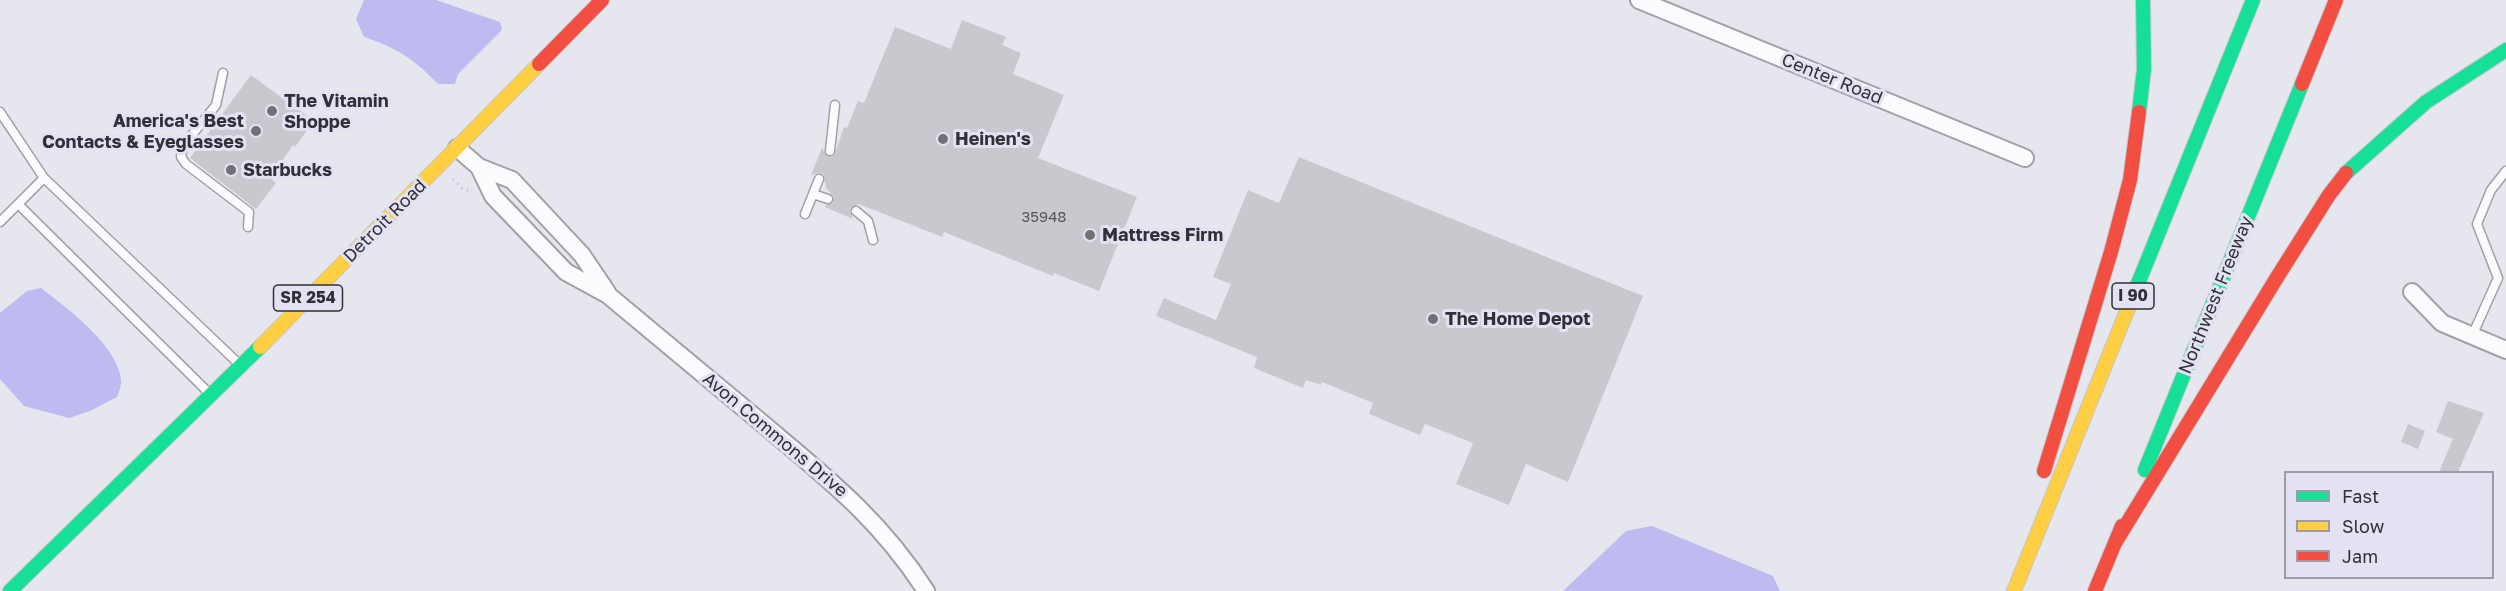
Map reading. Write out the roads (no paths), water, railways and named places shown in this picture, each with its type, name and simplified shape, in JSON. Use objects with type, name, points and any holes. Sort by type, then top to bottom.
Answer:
[{"type":"main road","name":"Detroit Road","points":[[10,591],[212,395],[602,0]]},
{"type":"main road","points":[[2008,591],[2111,252],[2130,180],[2144,69],[2143,0]]},
{"type":"main road","name":"I 90","points":[[2014,591],[2253,0]]},
{"type":"main road","name":"Northwest Freeway","points":[[2095,591],[2336,0]]},
{"type":"main road","points":[[2115,543],[2282,270],[2340,180],[2401,122],[2449,86],[2506,50]]},
{"type":"street","name":"Center Road","points":[[1639,0],[2025,158]]},
{"type":"street","name":"Avon Commons Drive","points":[[457,148],[479,167],[512,180],[582,255],[608,295]]},
{"type":"street","name":"Avon Commons Drive","points":[[479,167],[493,196],[566,272],[608,295],[841,489],[878,525],[926,591]]},
{"type":"street","points":[[2412,292],[2442,323],[2506,350]]},
{"type":"lane","points":[[223,73],[216,105],[183,146],[181,157],[186,164],[249,212],[248,227]]},
{"type":"lane","points":[[830,151],[835,105]]},
{"type":"lane","points":[[0,112],[44,178],[240,366]]},
{"type":"lane","points":[[2472,336],[2502,279],[2476,224],[2491,190],[2506,171]]},
{"type":"lane","points":[[0,222],[44,178]]},
{"type":"lane","points":[[805,214],[819,179]]},
{"type":"lane","points":[[813,194],[828,199]]},
{"type":"lane","points":[[18,204],[212,395]]},
{"type":"lane","points":[[856,211],[868,221],[873,240]]},
{"type":"place","name":"The Vitamin Shoppe","points":[[272,111]]},
{"type":"place","name":"America's Best Contacts & Eyeglasses","points":[[256,131]]},
{"type":"place","name":"Heinen's","points":[[943,139]]},
{"type":"place","name":"Starbucks","points":[[231,170]]},
{"type":"place","name":"Mattress Firm","points":[[1090,235]]},
{"type":"place","name":"The Home Depot","points":[[1433,319]]}]
